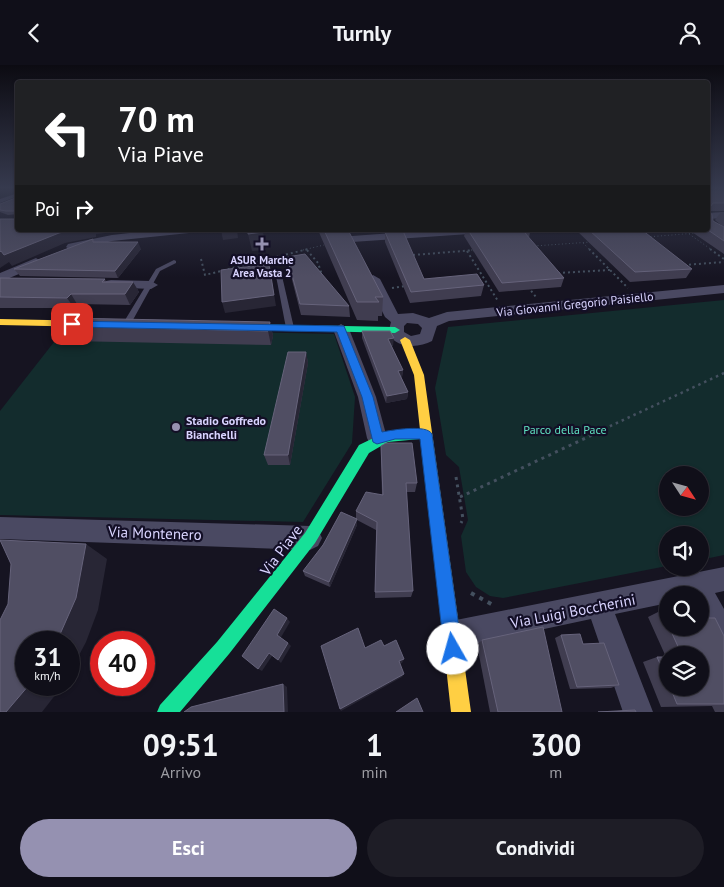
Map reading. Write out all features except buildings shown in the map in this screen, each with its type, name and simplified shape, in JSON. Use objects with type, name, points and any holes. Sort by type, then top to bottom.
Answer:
[{"type":"street","points":[[62,251],[112,238],[170,232]]},
{"type":"street","points":[[419,375],[400,330],[350,235],[406,235],[453,232]]},
{"type":"street","points":[[0,278],[44,259]]},
{"type":"street","points":[[0,282],[24,282]]},
{"type":"street","points":[[102,284],[151,285]]},
{"type":"street","name":"Via Giovanni Gregorio Paisiello","points":[[425,332],[447,317],[724,289]]},
{"type":"street","points":[[400,330],[414,318],[425,332],[419,375],[461,712]]},
{"type":"street","points":[[0,322],[121,325]]},
{"type":"street","points":[[222,326],[425,332]]},
{"type":"street","points":[[340,329],[368,397],[377,439],[395,434],[426,434]]},
{"type":"street","name":"Via Piave","points":[[167,712],[223,648],[310,538],[364,449],[377,439]]},
{"type":"street","name":"Via Montenero","points":[[0,528],[310,538]]},
{"type":"street","name":"Via Luigi Boccherini","points":[[451,635],[724,579]]},
{"type":"street","points":[[697,585],[724,636]]},
{"type":"street","points":[[599,606],[638,712]]},
{"type":"lane","points":[[121,325],[151,285],[158,271],[174,262]]},
{"type":"lane","points":[[279,276],[290,328]]},
{"type":"path","points":[[689,233],[724,260]]},
{"type":"path","points":[[639,237],[697,233]]},
{"type":"path","points":[[406,235],[416,262]]},
{"type":"path","points":[[529,241],[539,253]]},
{"type":"path","points":[[534,246],[599,242]]},
{"type":"path","points":[[583,243],[638,298]]},
{"type":"path","points":[[201,259],[205,275],[324,245]]},
{"type":"path","points":[[306,250],[318,263],[324,282]]},
{"type":"path","points":[[413,255],[483,250]]},
{"type":"path","points":[[467,251],[504,311]]},
{"type":"path","points":[[681,265],[724,260]]},
{"type":"path","points":[[554,273],[610,270]]},
{"type":"path","points":[[526,284],[543,307]]},
{"type":"path","points":[[378,290],[407,286]]},
{"type":"path","points":[[460,497],[724,373]]},
{"type":"path","points":[[454,469],[463,519],[459,527]]},
{"type":"path","points":[[468,587],[471,593],[490,604],[497,605]]},
{"type":"green space","name":"Parco della Pace","points":[[724,300],[724,555],[709,558],[709,526],[659,526],[659,568],[503,598],[490,596],[476,587],[466,572],[461,536],[468,520],[459,467],[446,455],[435,388],[448,327]]},
{"type":"green space","name":"Stadio Goffredo Bianchelli","points":[[65,328],[334,334],[355,397],[352,443],[303,522],[0,515],[0,411]]},
{"type":"traffic: fast","points":[[237,327],[395,330]]},
{"type":"traffic: fast","points":[[167,712],[223,648],[310,538],[364,449],[386,437],[426,434]]},
{"type":"traffic: slow","points":[[0,322],[95,324]]},
{"type":"traffic: slow","points":[[405,340],[419,375],[461,712]]},
{"type":"place","name":"ASUR Marche Area Vasta 2","points":[[262,244]]},
{"type":"place","name":"Stadio Goffredo Bianchelli","points":[[176,427]]},
{"type":"route","points":[[72,324],[340,329],[368,397],[377,439],[395,434],[426,434],[453,649]]}]
